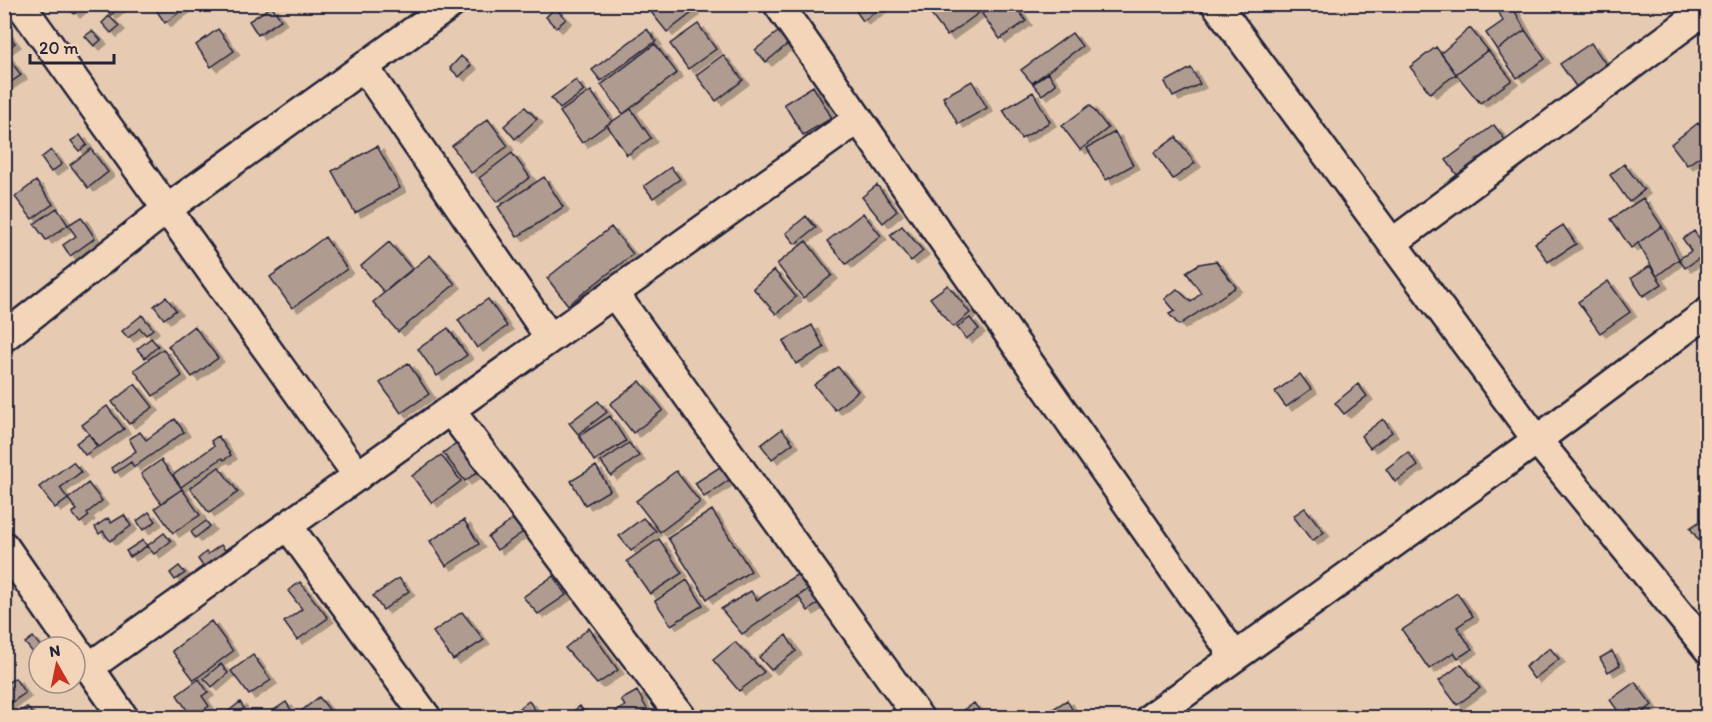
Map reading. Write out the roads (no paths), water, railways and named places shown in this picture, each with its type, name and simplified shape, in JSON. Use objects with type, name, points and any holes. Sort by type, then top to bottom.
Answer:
[{"type":"street","points":[[20,4],[358,476]]},
{"type":"street","points":[[4,337],[167,209],[451,4]]},
{"type":"street","points":[[778,4],[1235,657]]},
{"type":"street","points":[[1216,4],[1537,440],[1707,649]]},
{"type":"street","points":[[1392,243],[1707,8]]},
{"type":"street","points":[[364,67],[550,339]]},
{"type":"street","points":[[87,649],[288,525],[858,119]]},
{"type":"street","points":[[614,293],[919,717]]},
{"type":"street","points":[[1150,717],[1537,440],[1707,312]]},
{"type":"street","points":[[450,410],[682,717]]},
{"type":"street","points":[[288,525],[427,717]]},
{"type":"street","points":[[4,546],[66,635]]},
{"type":"street","points":[[87,665],[124,717]]}]
